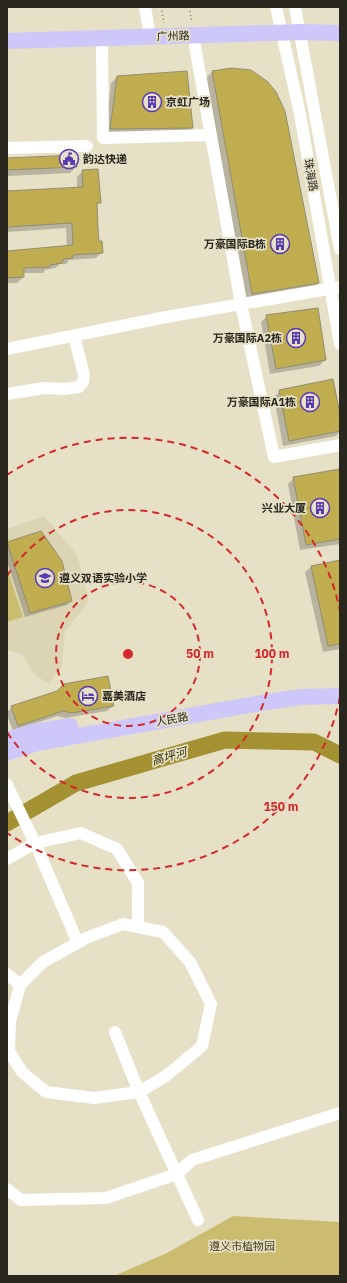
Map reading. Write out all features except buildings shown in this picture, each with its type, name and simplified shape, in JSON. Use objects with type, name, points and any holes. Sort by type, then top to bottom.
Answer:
[{"type":"main road","name":"广州路","points":[[7,52],[195,46],[340,33]]},
{"type":"main road","name":"广州路","points":[[7,41],[150,36],[283,38]]},
{"type":"main road","name":"广州路","points":[[301,37],[340,44]]},
{"type":"main road","name":"人民路","points":[[7,740],[33,732],[153,714],[266,692],[300,687],[340,686]]},
{"type":"main road","name":"人民路","points":[[7,753],[38,743],[252,705],[301,698],[340,696]]},
{"type":"street","points":[[146,7],[150,36]]},
{"type":"street","name":"珠海路","points":[[276,7],[300,114],[335,288],[340,344]]},
{"type":"street","name":"珠海路","points":[[295,7],[316,111],[340,249]]},
{"type":"street","points":[[195,46],[241,304],[274,457],[340,445]]},
{"type":"street","points":[[102,49],[103,138],[211,135]]},
{"type":"street","points":[[7,148],[87,146]]},
{"type":"street","points":[[7,349],[241,304],[335,288]]},
{"type":"street","points":[[7,394],[44,388],[73,389],[79,387],[83,382],[84,375],[74,336]]},
{"type":"street","points":[[7,785],[35,843],[78,943]]},
{"type":"street","points":[[7,859],[35,843],[81,833],[117,849],[138,883],[138,927]]},
{"type":"street","points":[[123,924],[163,932],[190,962],[211,1004],[202,1046],[166,1076],[139,1092],[94,1098],[46,1092],[22,1072],[9,1051],[10,1022],[20,985],[43,962],[78,943],[123,924]]},
{"type":"street","points":[[7,974],[20,985]]},
{"type":"street","points":[[115,1032],[139,1092],[198,1220]]},
{"type":"street","points":[[7,1189],[21,1200],[106,1198],[176,1174],[192,1160],[340,1113]]},
{"type":"shaded area","name":"遵义双语实验小学","points":[[44,516],[77,555],[89,601],[65,632],[62,666],[49,684],[33,673],[22,654],[7,650],[7,529]]},
{"type":"green space","points":[[7,568],[23,617],[7,622]]},
{"type":"green space","name":"遵义市植物园","points":[[233,1216],[340,1222],[340,1276],[114,1276],[167,1253]]},
{"type":"waterway","name":"高坪河","points":[[7,823],[76,783],[225,740],[314,742],[340,755]]},
{"type":"place","name":"京虹广场","points":[[152,102]]},
{"type":"place","name":"韵达快递","points":[[69,159]]},
{"type":"place","name":"万豪国际B栋","points":[[280,244]]},
{"type":"place","name":"万豪国际A2栋","points":[[296,338]]},
{"type":"place","name":"万豪国际A1栋","points":[[310,402]]},
{"type":"place","name":"兴业大厦","points":[[320,508]]},
{"type":"place","name":"遵义双语实验小学","points":[[45,578]]},
{"type":"place","name":"嘉美酒店","points":[[88,696]]}]
